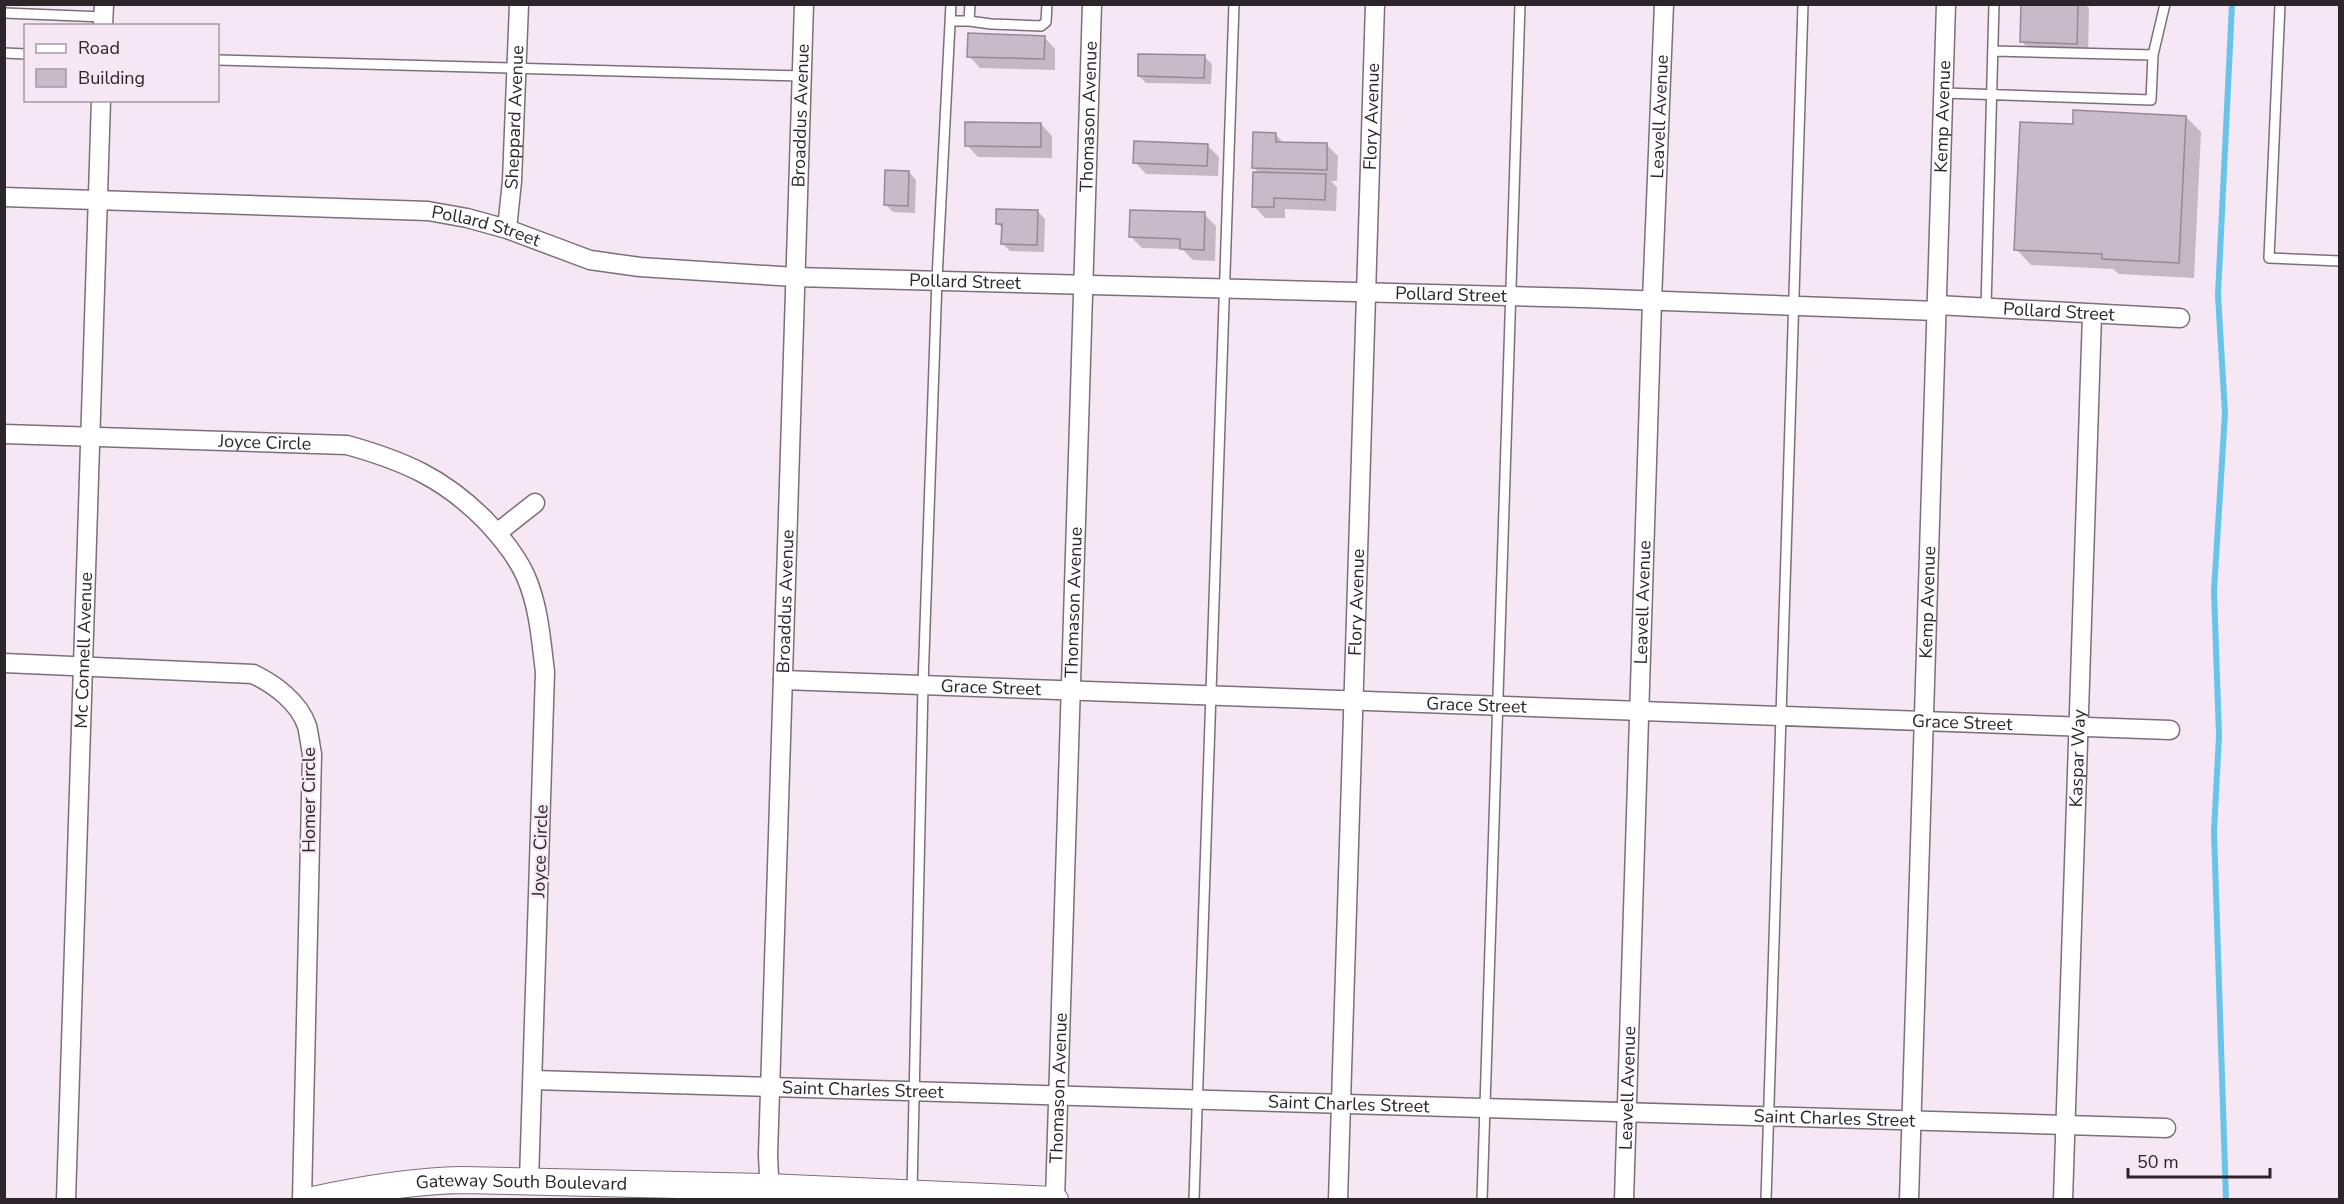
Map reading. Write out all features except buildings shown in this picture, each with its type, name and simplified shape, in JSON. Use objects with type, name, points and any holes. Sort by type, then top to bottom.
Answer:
[{"type":"main road","name":"Gateway South Boulevard","points":[[313,1200],[364,1189],[427,1180],[529,1180],[769,1193],[912,1193],[1055,1200]]},
{"type":"street","name":"Sheppard Avenue","points":[[507,229],[512,180],[519,4]]},
{"type":"street","name":"Broaddus Avenue","points":[[769,1193],[770,1088],[804,4]]},
{"type":"street","name":"Thomason Avenue","points":[[1055,1200],[1092,4]]},
{"type":"street","name":"Flory Avenue","points":[[1338,1200],[1375,4]]},
{"type":"street","name":"Leavell Avenue","points":[[1624,1200],[1652,301],[1664,4]]},
{"type":"street","name":"Kemp Avenue","points":[[1909,1200],[1946,4]]},
{"type":"street","name":"Mc Connell Avenue","points":[[66,1200],[101,102]]},
{"type":"street","name":"Pollard Street","points":[[4,197],[428,211],[467,218],[507,229],[590,260],[640,267],[795,277],[937,279],[1795,306],[1986,308],[2180,318]]},
{"type":"street","name":"Kaspar Way","points":[[2063,1200],[2092,315]]},
{"type":"street","name":"Joyce Circle","points":[[4,434],[347,446],[390,457],[439,481],[466,500],[497,533],[520,567],[533,598],[540,628],[545,672],[529,1180]]},
{"type":"street","points":[[497,533],[535,503]]},
{"type":"street","name":"Homer Circle","points":[[4,663],[253,674],[291,700],[306,724],[312,754],[313,792],[302,1200]]},
{"type":"street","name":"Grace Street","points":[[783,680],[2170,730]]},
{"type":"street","name":"Saint Charles Street","points":[[533,1080],[2166,1128]]},
{"type":"lane","points":[[46,15],[47,4]]},
{"type":"lane","points":[[912,1193],[923,685],[937,279],[951,4]]},
{"type":"lane","points":[[969,21],[970,4]]},
{"type":"lane","points":[[950,21],[1041,27],[1046,22],[1047,4]]},
{"type":"lane","points":[[1194,1200],[1234,4]]},
{"type":"lane","points":[[1482,1200],[1520,4]]},
{"type":"lane","points":[[1766,1200],[1803,4]]},
{"type":"lane","points":[[1986,308],[1994,4]]},
{"type":"lane","points":[[1944,93],[2151,100],[2153,55],[2165,4]]},
{"type":"lane","points":[[2280,4],[2276,50],[2269,258],[2340,261]]},
{"type":"lane","points":[[4,13],[104,16]]},
{"type":"lane","points":[[1993,51],[2153,55]]},
{"type":"lane","points":[[4,54],[24,54]]},
{"type":"lane","points":[[219,60],[802,76]]},
{"type":"waterway","points":[[2226,1200],[2214,831],[2219,736],[2214,591],[2225,413],[2218,295],[2232,4]]}]
